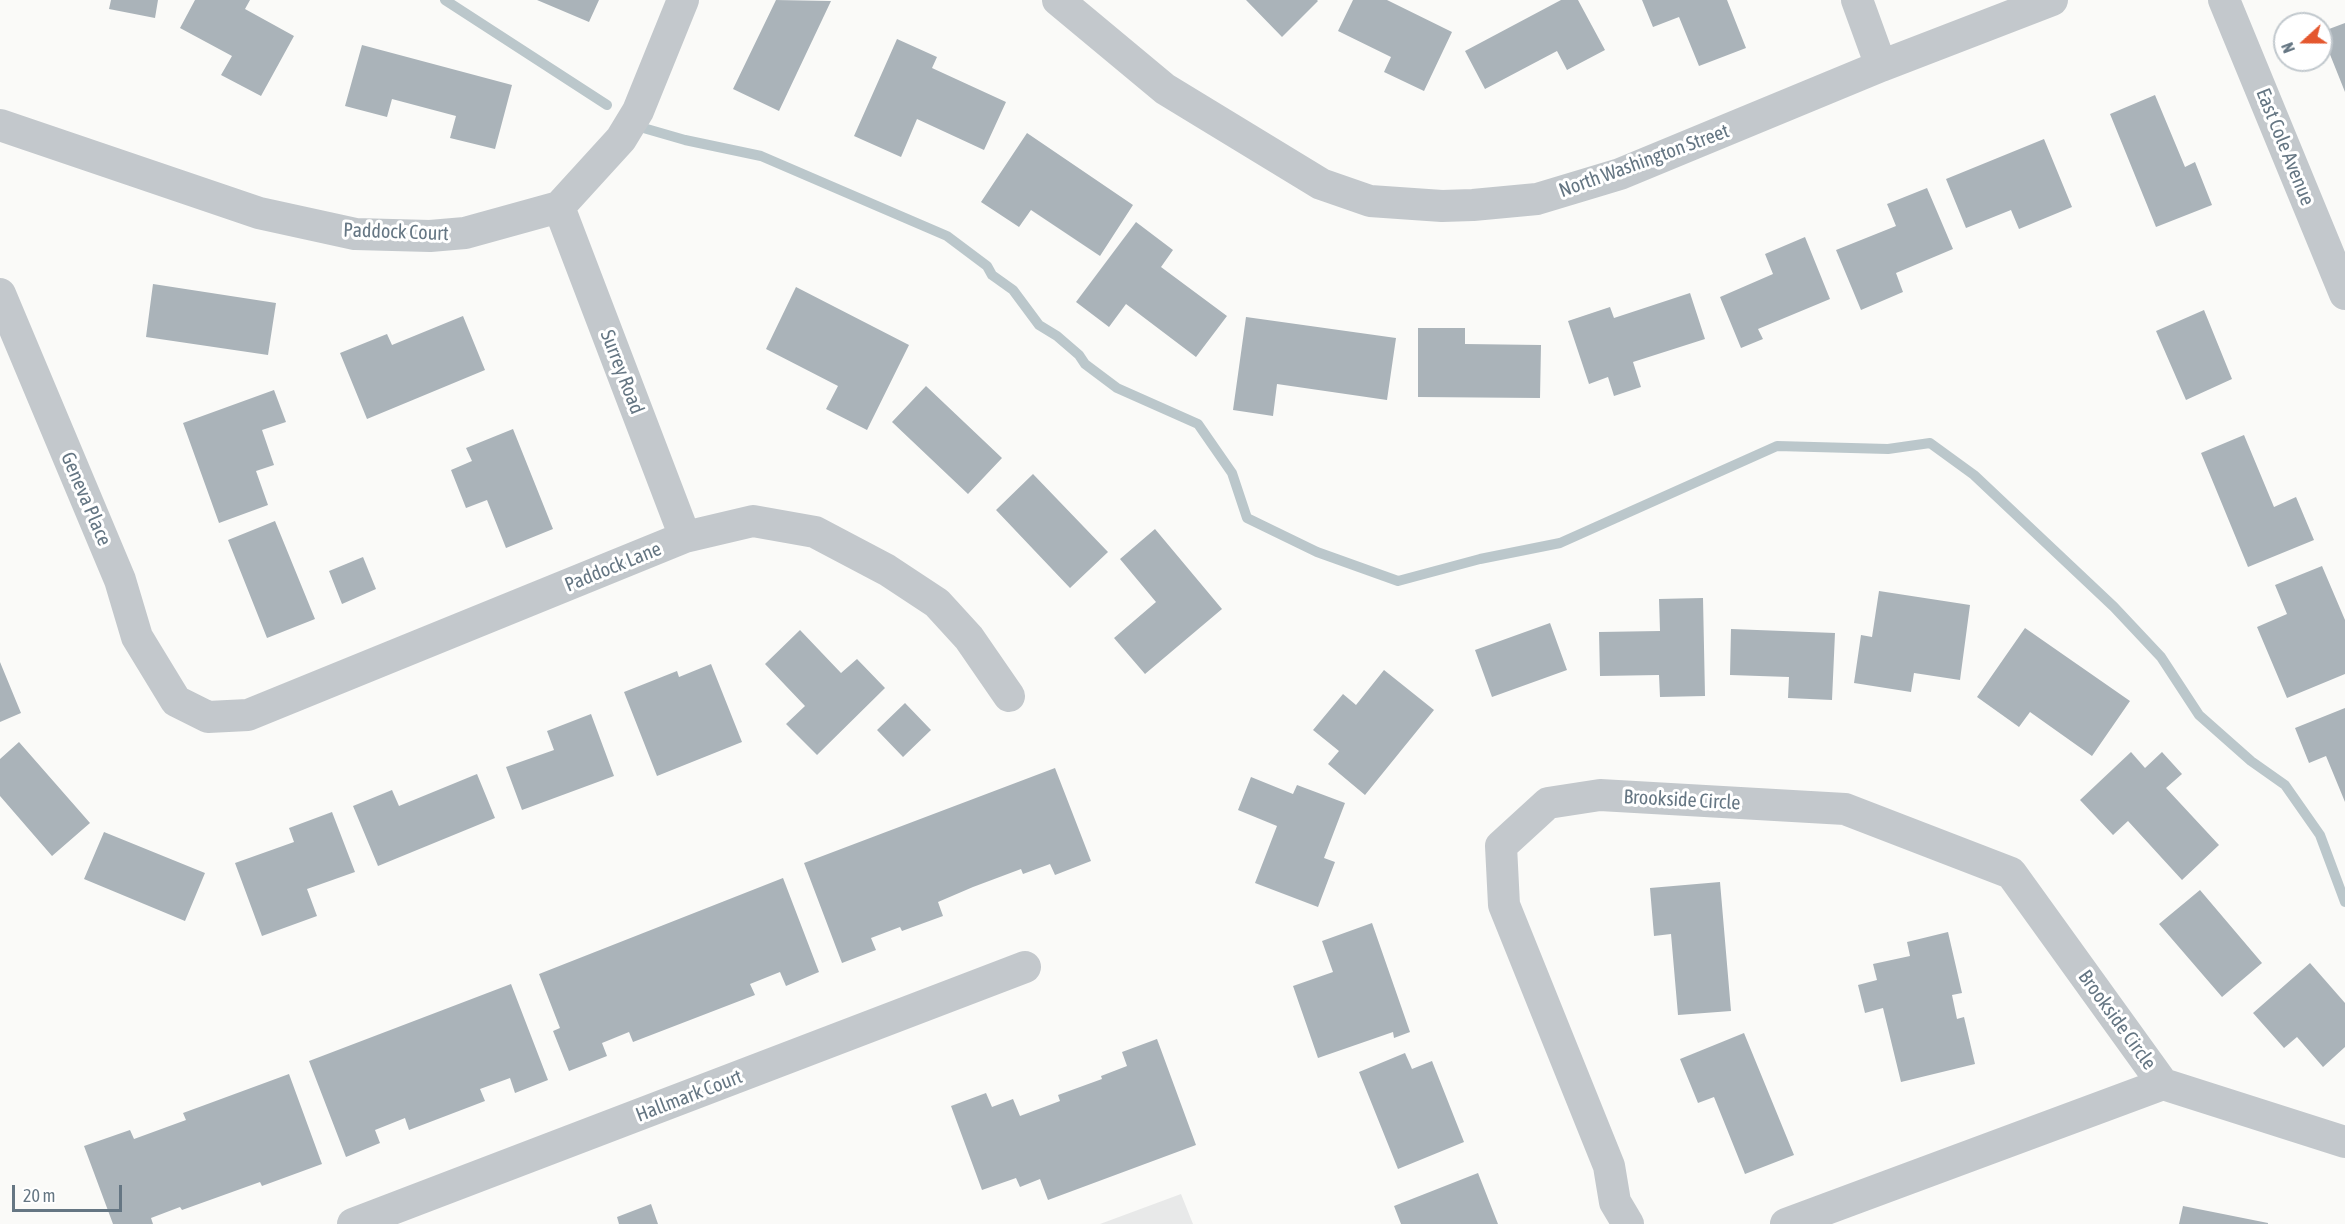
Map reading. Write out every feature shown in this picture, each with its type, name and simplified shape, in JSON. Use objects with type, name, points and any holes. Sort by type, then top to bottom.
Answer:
[{"type":"street","points":[[560,207],[621,139],[638,111],[683,0]]},
{"type":"street","name":"North Washington Street","points":[[1058,0],[1165,89],[1320,184],[1370,201],[1442,206],[1537,199],[1630,170],[1881,66],[2052,0]]},
{"type":"street","points":[[1857,0],[1881,66]]},
{"type":"street","name":"East Cole Avenue","points":[[2224,0],[2345,294]]},
{"type":"street","name":"Paddock Court","points":[[0,125],[259,213],[355,234],[430,236],[465,233],[560,207]]},
{"type":"street","name":"Surrey Road","points":[[560,207],[685,537]]},
{"type":"street","name":"Geneva Place","points":[[0,294],[120,580],[137,637],[176,701]]},
{"type":"street","name":"Paddock Lane","points":[[176,701],[208,717],[248,715],[685,537],[753,521],[815,532],[887,570],[937,603],[969,638],[1009,696]]},
{"type":"street","name":"Brookside Circle","points":[[1628,1224],[1615,1202],[1609,1166],[1504,905],[1501,846],[1548,803],[1600,795],[1845,809],[2011,873],[2163,1084],[2345,1142]]},
{"type":"street","name":"Hallmark Court","points":[[353,1224],[1025,967]]},
{"type":"street","name":"Brookside Circle","points":[[1786,1224],[2163,1084]]},
{"type":"shaded area","points":[[1181,1194],[1193,1224],[1100,1224]]},
{"type":"building","points":[[111,0],[158,0],[155,18],[109,9]]},
{"type":"building","points":[[195,0],[250,0],[245,9],[294,36],[261,96],[221,75],[232,56],[180,28]]},
{"type":"building","points":[[537,0],[599,0],[589,22]]},
{"type":"building","points":[[776,0],[831,1],[779,111],[733,89]]},
{"type":"building","points":[[1246,0],[1317,0],[1318,1],[1282,37]]},
{"type":"building","points":[[1353,0],[1387,0],[1452,32],[1424,91],[1384,72],[1391,57],[1338,31]]},
{"type":"building","points":[[1561,0],[1578,0],[1605,50],[1567,70],[1557,51],[1485,89],[1465,51]]},
{"type":"building","points":[[1642,0],[1727,0],[1746,48],[1699,66],[1679,17],[1653,27]]},
{"type":"building","points":[[2345,23],[2345,92],[2333,62],[2333,28]]},
{"type":"building","points":[[897,39],[937,57],[932,68],[1006,102],[984,150],[917,119],[901,157],[854,136]]},
{"type":"building","points":[[362,45],[512,85],[495,149],[450,138],[456,116],[392,99],[387,117],[345,106]]},
{"type":"building","points":[[2155,95],[2185,167],[2195,162],[2212,205],[2156,227],[2110,114]]},
{"type":"building","points":[[1027,133],[1133,205],[1100,256],[1031,210],[1019,227],[981,202]]},
{"type":"building","points":[[2044,139],[2072,207],[2019,229],[2011,210],[1966,228],[1946,179]]},
{"type":"building","points":[[1927,188],[1953,249],[1896,273],[1903,292],[1861,310],[1836,250],[1896,226],[1887,204]]},
{"type":"building","points":[[1136,222],[1173,250],[1161,267],[1227,316],[1196,357],[1126,304],[1109,327],[1076,302]]},
{"type":"building","points":[[1805,237],[1830,299],[1758,329],[1763,339],[1741,348],[1720,297],[1773,274],[1765,254]]},
{"type":"building","points":[[153,284],[276,303],[268,355],[146,337]]},
{"type":"building","points":[[796,287],[909,345],[867,430],[826,409],[838,386],[766,349]]},
{"type":"building","points":[[1690,293],[1705,339],[1633,362],[1641,387],[1614,396],[1608,377],[1589,384],[1568,321],[1610,307],[1614,318]]},
{"type":"building","points":[[2204,310],[2232,379],[2186,400],[2156,331]]},
{"type":"building","points":[[463,316],[485,370],[367,419],[340,353],[387,334],[392,345]]},
{"type":"building","points":[[1246,317],[1396,338],[1387,400],[1277,384],[1273,416],[1233,410]]},
{"type":"building","points":[[1418,328],[1465,328],[1465,344],[1541,345],[1540,398],[1418,397]]},
{"type":"building","points":[[926,386],[1002,458],[968,494],[892,422]]},
{"type":"building","points":[[274,390],[286,422],[262,430],[274,465],[256,471],[268,505],[219,523],[183,423]]},
{"type":"building","points":[[513,429],[553,529],[506,548],[487,500],[466,508],[451,470],[472,461],[466,448]]},
{"type":"building","points":[[2244,435],[2274,507],[2296,497],[2314,540],[2248,567],[2201,453]]},
{"type":"building","points":[[1033,474],[1108,552],[1070,588],[996,510]]},
{"type":"building","points":[[275,521],[315,619],[267,638],[228,540]]},
{"type":"building","points":[[1155,529],[1222,609],[1145,674],[1114,638],[1156,602],[1120,559]]},
{"type":"building","points":[[363,557],[376,589],[342,604],[329,571]]},
{"type":"building","points":[[2322,566],[2345,620],[2345,674],[2287,698],[2257,627],[2287,614],[2275,585]]},
{"type":"building","points":[[1879,591],[1970,605],[1960,680],[1914,673],[1911,692],[1854,683],[1861,635],[1872,637]]},
{"type":"building","points":[[1703,598],[1705,696],[1660,697],[1659,675],[1600,676],[1599,632],[1660,631],[1659,599]]},
{"type":"building","points":[[1550,623],[1567,670],[1492,697],[1475,650]]},
{"type":"building","points":[[2025,628],[2130,701],[2092,756],[2030,712],[2019,727],[1977,697]]},
{"type":"building","points":[[1731,629],[1835,633],[1832,700],[1788,698],[1789,677],[1730,675]]},
{"type":"building","points":[[800,630],[841,673],[857,659],[885,688],[817,755],[786,724],[805,706],[765,664]]},
{"type":"building","points":[[0,662],[21,713],[0,722]]},
{"type":"building","points":[[711,664],[742,742],[657,776],[624,692],[677,671],[679,677]]},
{"type":"building","points":[[1384,670],[1434,710],[1365,795],[1328,764],[1339,751],[1313,730],[1343,694],[1356,705]]},
{"type":"building","points":[[905,703],[931,730],[903,757],[877,730]]},
{"type":"building","points":[[2345,708],[2345,802],[2326,756],[2309,763],[2295,728]]},
{"type":"building","points":[[591,714],[614,776],[522,810],[506,767],[554,750],[547,731]]},
{"type":"building","points":[[19,742],[90,823],[52,856],[0,796],[0,759]]},
{"type":"building","points":[[2131,752],[2145,768],[2162,752],[2182,774],[2166,788],[2219,845],[2182,880],[2128,821],[2113,835],[2080,800]]},
{"type":"building","points":[[1055,768],[1091,861],[1055,875],[1050,864],[1023,874],[1021,869],[973,887],[938,902],[943,916],[902,931],[900,927],[871,938],[876,950],[842,963],[804,863]]},
{"type":"building","points":[[477,774],[495,818],[378,866],[353,806],[392,790],[399,806]]},
{"type":"building","points":[[1251,777],[1293,794],[1297,785],[1345,803],[1324,858],[1335,862],[1318,907],[1255,883],[1277,826],[1238,810]]},
{"type":"building","points":[[332,812],[355,872],[307,889],[317,916],[262,936],[235,863],[294,842],[289,828]]},
{"type":"building","points":[[104,832],[205,873],[185,921],[84,879]]},
{"type":"building","points":[[783,878],[819,972],[786,986],[780,972],[750,984],[755,995],[633,1042],[629,1032],[602,1043],[607,1056],[569,1071],[553,1031],[560,1028],[539,974]]},
{"type":"building","points":[[1720,882],[1731,1011],[1678,1015],[1671,934],[1654,936],[1650,888]]},
{"type":"building","points":[[2200,890],[2262,963],[2222,997],[2159,924]]},
{"type":"building","points":[[1372,923],[1410,1032],[1394,1038],[1393,1032],[1318,1058],[1293,986],[1333,972],[1322,941]]},
{"type":"building","points":[[1948,932],[1962,993],[1952,995],[1957,1019],[1964,1017],[1975,1064],[1901,1082],[1883,1008],[1865,1013],[1858,985],[1877,980],[1873,964],[1910,956],[1907,942]]},
{"type":"building","points":[[2310,963],[2345,1003],[2345,1047],[2323,1067],[2297,1037],[2284,1048],[2253,1013]]},
{"type":"building","points":[[511,984],[548,1080],[515,1093],[510,1078],[480,1089],[485,1101],[409,1130],[405,1118],[375,1130],[380,1143],[346,1157],[309,1061]]},
{"type":"building","points":[[1744,1033],[1794,1155],[1745,1174],[1714,1097],[1698,1103],[1680,1059]]},
{"type":"building","points":[[1157,1039],[1196,1145],[1048,1200],[1040,1179],[1020,1187],[1016,1178],[982,1190],[951,1106],[986,1093],[992,1107],[1013,1099],[1020,1116],[1060,1101],[1058,1095],[1102,1079],[1101,1076],[1127,1066],[1122,1052]]},
{"type":"building","points":[[1405,1053],[1412,1069],[1432,1061],[1464,1142],[1398,1169],[1359,1072]]},
{"type":"building","points":[[289,1074],[322,1164],[262,1186],[260,1182],[182,1210],[180,1207],[151,1218],[153,1224],[113,1224],[84,1146],[130,1130],[134,1139],[186,1120],[183,1113]]},
{"type":"building","points":[[1478,1173],[1498,1224],[1401,1224],[1394,1206]]},
{"type":"building","points":[[651,1204],[658,1224],[619,1224],[617,1217]]},
{"type":"building","points":[[2183,1206],[2268,1223],[2268,1224],[2179,1224]]},
{"type":"waterway","points":[[445,0],[607,105]]},
{"type":"waterway","points":[[640,127],[685,140],[761,156],[947,236],[987,266],[992,275],[1013,290],[1039,325],[1057,336],[1079,355],[1085,364],[1117,388],[1198,424],[1232,473],[1247,518],[1317,552],[1398,581],[1480,559],[1560,543],[1777,446],[1888,449],[1930,443],[1974,475],[2114,607],[2161,657],[2199,715],[2251,761],[2285,785],[2320,835],[2345,902]]}]
